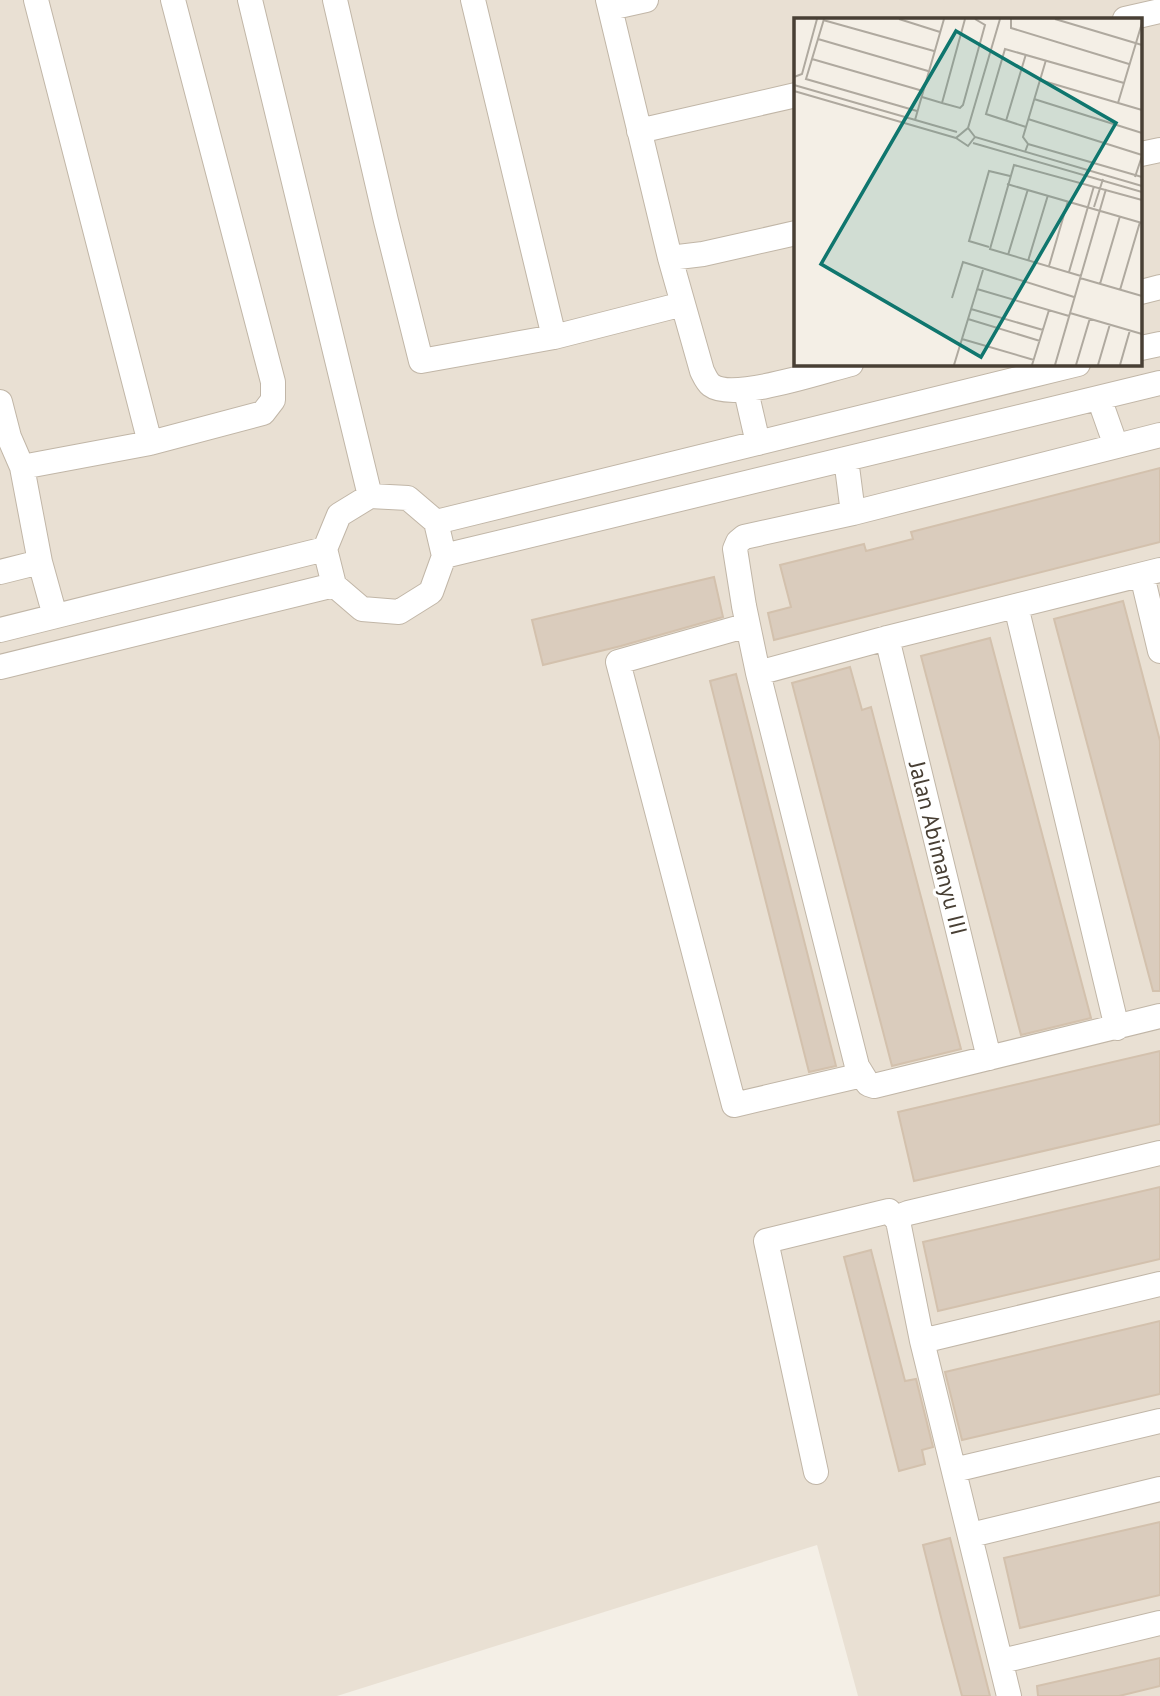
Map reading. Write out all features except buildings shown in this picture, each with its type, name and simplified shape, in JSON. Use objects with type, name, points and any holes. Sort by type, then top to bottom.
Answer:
[{"type":"street","points":[[36,0],[150,443]]},
{"type":"street","points":[[22,467],[150,443],[263,413],[273,400],[273,382],[173,0]]},
{"type":"street","points":[[250,0],[370,496]]},
{"type":"street","points":[[335,0],[421,361],[554,337],[683,304]]},
{"type":"street","points":[[473,0],[554,337]]},
{"type":"street","points":[[646,0],[609,4],[670,258],[702,371],[711,385],[723,389],[746,390],[843,366]]},
{"type":"street","points":[[1129,18],[1160,11]]},
{"type":"street","points":[[639,131],[794,95]]},
{"type":"street","points":[[1142,154],[1160,150]]},
{"type":"street","points":[[670,258],[703,254],[794,233]]},
{"type":"street","points":[[1142,292],[1160,287]]},
{"type":"street","points":[[1142,348],[1160,344]]},
{"type":"street","points":[[436,522],[758,443],[1050,367]]},
{"type":"street","points":[[444,556],[1160,383]]},
{"type":"street","points":[[746,390],[758,443]]},
{"type":"street","points":[[1099,398],[1116,446]]},
{"type":"street","points":[[0,402],[4,438],[22,467],[40,562],[55,616]]},
{"type":"street","points":[[1160,435],[853,513],[744,537],[735,549],[758,673],[853,1053],[868,1084],[874,1086],[1160,1016]]},
{"type":"street","points":[[846,459],[853,513]]},
{"type":"street","points":[[370,496],[408,498],[436,522],[444,556],[430,592],[399,612],[362,609],[334,585],[325,549],[339,515],[370,496]]},
{"type":"street","points":[[0,629],[325,549]]},
{"type":"street","points":[[0,572],[40,562]]},
{"type":"street","points":[[758,673],[887,638],[1151,573],[1160,651]]},
{"type":"street","points":[[0,667],[334,585]]},
{"type":"street","points":[[1016,606],[1117,1028]]},
{"type":"street","points":[[748,625],[618,662],[734,1105],[862,1075]]},
{"type":"street","name":"Jalan Abimanyu III","points":[[887,638],[989,1058]]},
{"type":"street","points":[[898,1221],[902,1215],[908,1213],[1160,1153]]},
{"type":"street","points":[[816,1472],[766,1241],[889,1212],[898,1221],[922,1341],[1009,1696]]},
{"type":"street","points":[[922,1341],[1160,1284]]},
{"type":"street","points":[[954,1470],[1160,1420]]},
{"type":"street","points":[[971,1535],[1160,1489]]},
{"type":"street","points":[[1002,1661],[1160,1623]]},
{"type":"shaded area","points":[[0,0],[1160,0],[1160,1696],[858,1696],[817,1545],[337,1696],[0,1696]]}]
